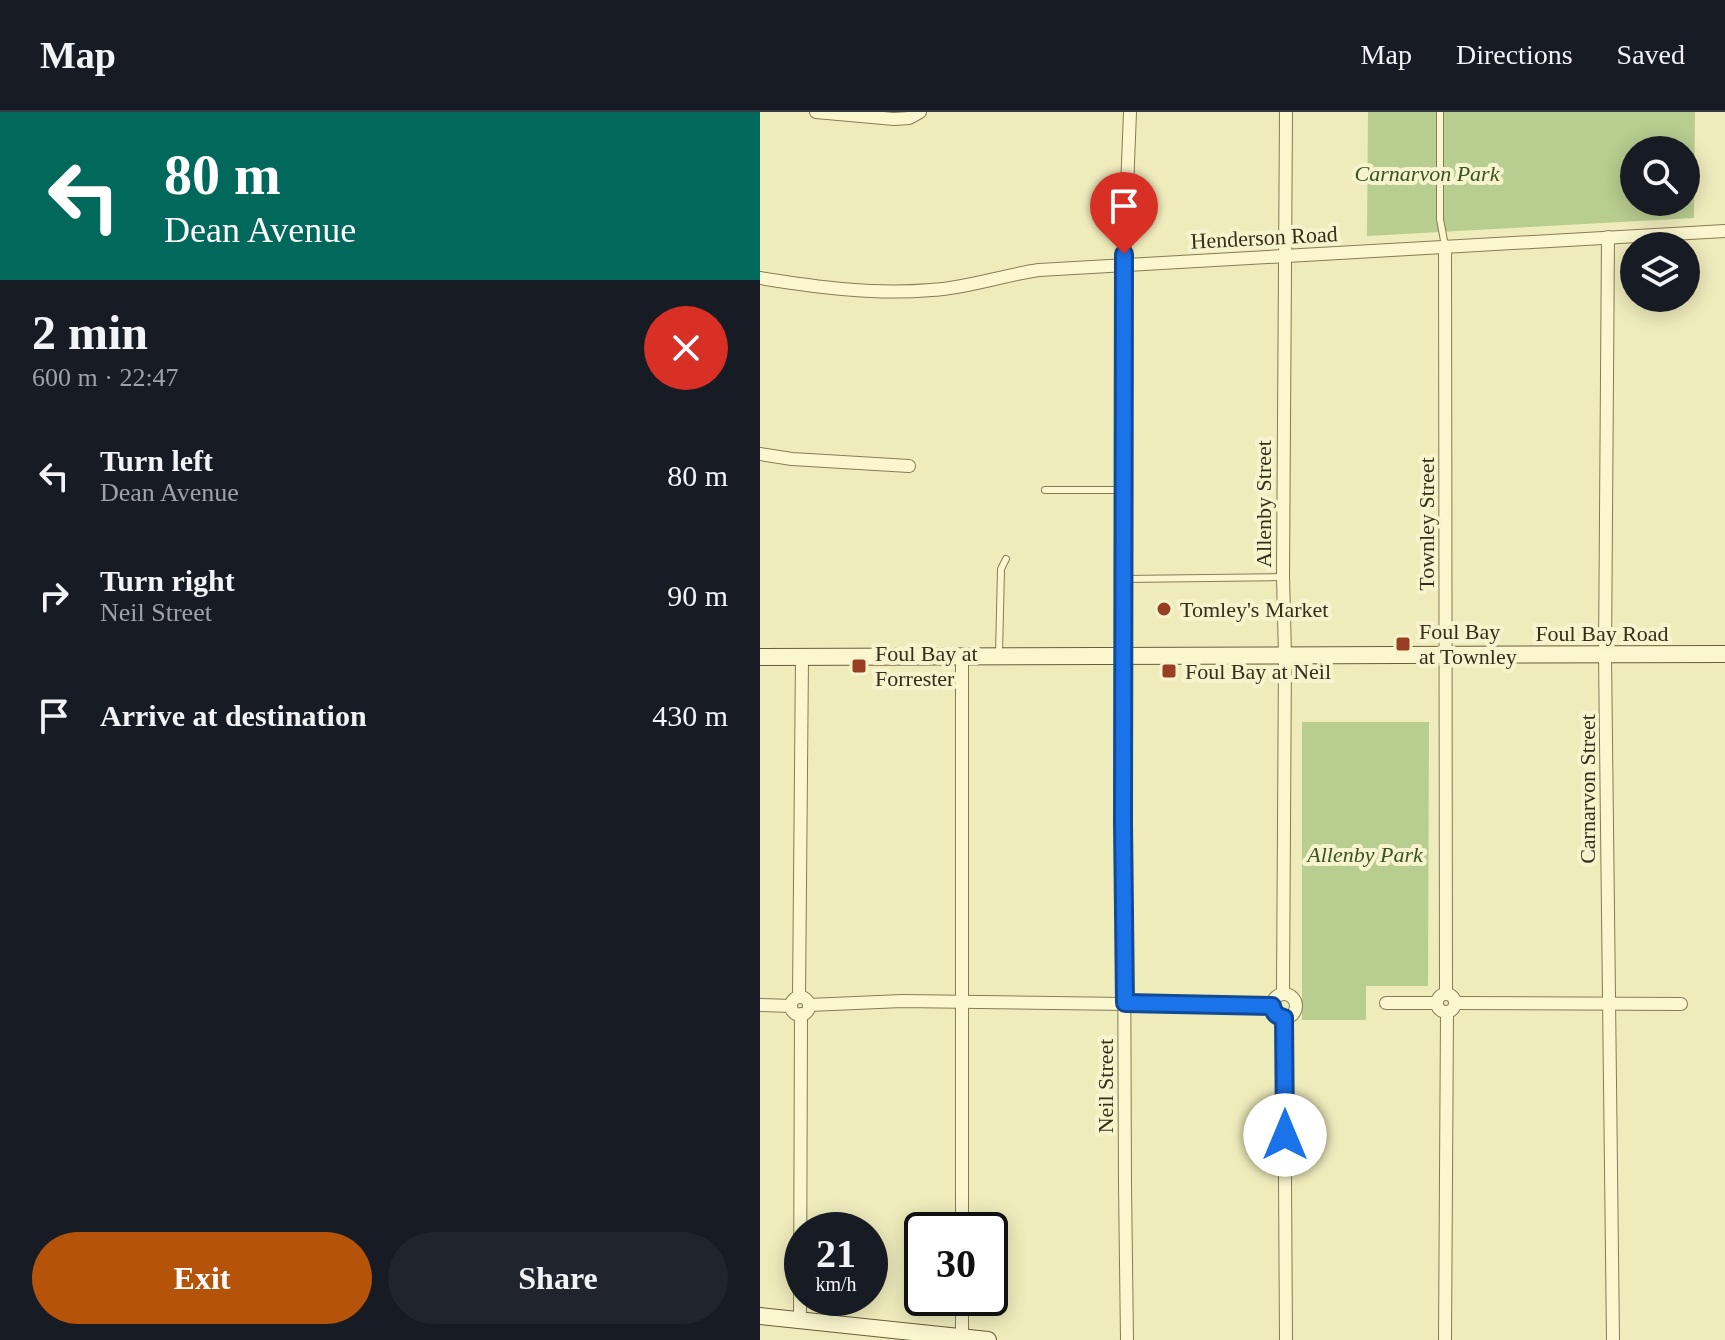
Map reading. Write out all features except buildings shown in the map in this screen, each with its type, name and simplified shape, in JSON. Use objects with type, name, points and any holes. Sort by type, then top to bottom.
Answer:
[{"type":"main road","name":"Foul Bay Road","points":[[760,657],[1725,654]]},
{"type":"main road","points":[[760,1316],[988,1340]]},
{"type":"street","points":[[816,112],[894,119],[909,118],[920,112]]},
{"type":"street","name":"Neil Street","points":[[1127,1340],[1123,490],[1124,265],[1130,112]]},
{"type":"street","name":"Allenby Street","points":[[1283,993],[1286,112]]},
{"type":"street","name":"Henderson Road","points":[[760,278],[870,291],[932,290],[1039,270],[1725,231]]},
{"type":"street","name":"Carnarvon Street","points":[[1608,237],[1605,655],[1613,1340]]},
{"type":"street","name":"Townley Street","points":[[1445,246],[1445,1340]]},
{"type":"street","points":[[760,454],[878,466],[909,466]]},
{"type":"street","points":[[962,655],[962,1212]]},
{"type":"street","points":[[800,1320],[802,657]]},
{"type":"street","points":[[1283,993],[1295,999],[1297,1006],[1291,1017],[1278,1017],[1273,1012],[1273,1000],[1283,993]]},
{"type":"street","points":[[760,1005],[902,1001],[1272,1006]]},
{"type":"street","points":[[1386,1003],[1681,1004]]},
{"type":"street","points":[[1284,1018],[1286,1340]]},
{"type":"street","points":[[962,1316],[962,1338]]},
{"type":"lane","points":[[1440,112],[1440,219],[1445,246]]},
{"type":"lane","points":[[1045,490],[1123,490]]},
{"type":"lane","points":[[999,655],[1001,569],[1006,559]]},
{"type":"lane","points":[[1123,579],[1283,577]]},
{"type":"green space","name":"Carnarvon Park","points":[[1368,112],[1695,112],[1695,136],[1620,136],[1620,216],[1694,218],[1367,236]]},
{"type":"green space","name":"Allenby Park","points":[[1302,722],[1429,722],[1428,986],[1366,986],[1366,1020],[1302,1020]]},
{"type":"place","name":"Tomley's Market","points":[[1164,609]]},
{"type":"place","name":"Foul Bay at Townley","points":[[1403,644]]},
{"type":"place","name":"Foul Bay at Forrester","points":[[859,666]]},
{"type":"place","name":"Foul Bay at Neil","points":[[1169,671]]},
{"type":"route","points":[[1124,254],[1125,1003],[1272,1006],[1278,1017],[1284,1018],[1285,1135]]}]
